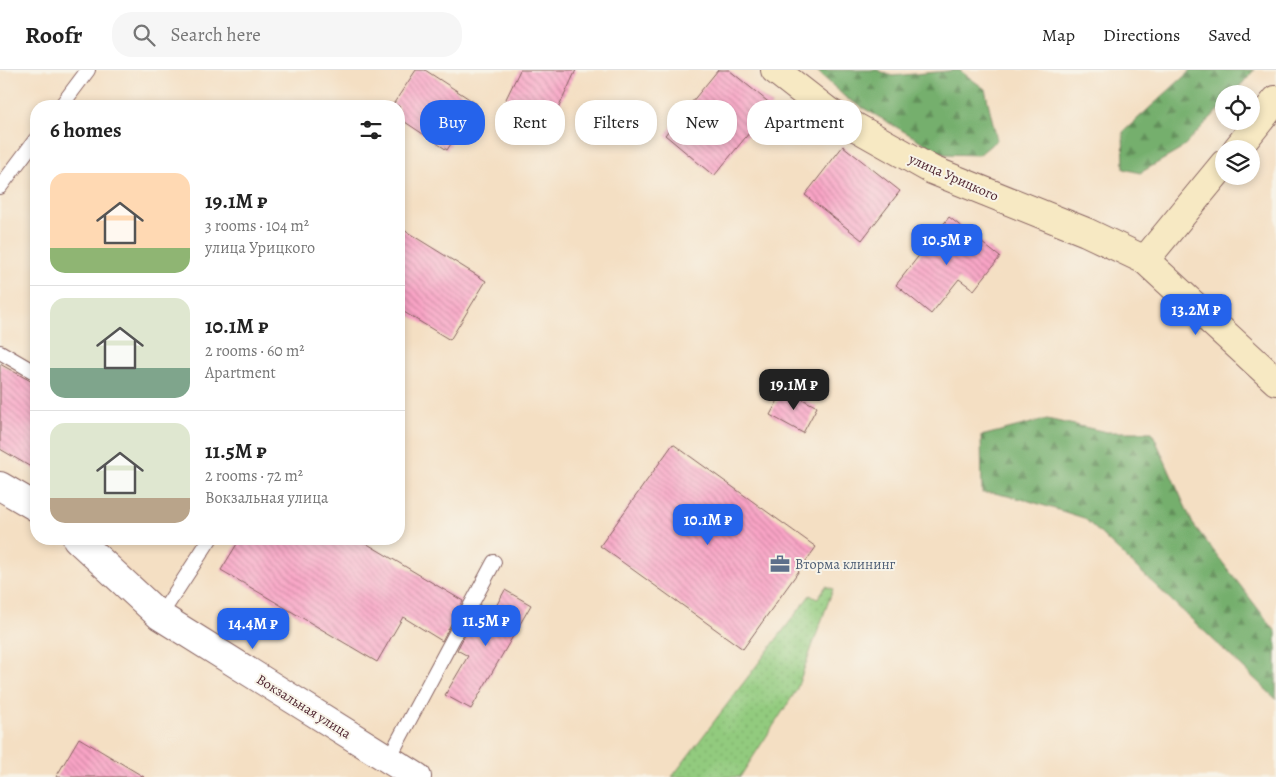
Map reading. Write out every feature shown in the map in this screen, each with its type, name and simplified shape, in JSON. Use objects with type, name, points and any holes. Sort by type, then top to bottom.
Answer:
[{"type":"street","name":"улица Урицкого","points":[[775,70],[829,112],[932,170],[1086,232],[1145,260],[1276,381]]},
{"type":"street","points":[[1243,140],[1276,100]]},
{"type":"street","points":[[1145,260],[1215,175]]},
{"type":"street","points":[[0,486],[30,504]]},
{"type":"street","name":"Вокзальная улица","points":[[83,545],[160,616],[417,777]]},
{"type":"lane","points":[[66,100],[88,70]]},
{"type":"lane","points":[[0,187],[30,147]]},
{"type":"lane","points":[[0,352],[30,370]]},
{"type":"lane","points":[[160,616],[206,545]]},
{"type":"lane","points":[[389,758],[494,562]]},
{"type":"green space","points":[[816,70],[877,70],[892,76],[959,70],[985,89],[997,140],[979,155],[943,154],[862,107],[862,100],[849,100]]},
{"type":"green space","points":[[1191,70],[1254,70],[1241,85],[1215,85],[1215,113],[1180,150],[1140,173],[1124,169],[1123,132]]},
{"type":"green space","points":[[1047,419],[1107,432],[1152,432],[1193,524],[1276,632],[1276,699],[1084,518],[1026,500],[994,493],[982,493],[981,436]]},
{"type":"green space","points":[[826,586],[833,589],[796,691],[740,777],[672,777],[810,595],[817,599]]},
{"type":"building","points":[[416,70],[425,70],[471,100],[420,100],[420,132],[405,122],[405,100],[396,100]]},
{"type":"building","points":[[520,70],[576,70],[562,100],[505,100]]},
{"type":"building","points":[[718,70],[729,70],[766,100],[747,100],[747,136],[714,176],[677,145],[737,145],[737,100],[694,100]]},
{"type":"building","points":[[440,145],[450,145],[447,150]]},
{"type":"building","points":[[843,146],[900,191],[862,240],[805,195]]},
{"type":"building","points":[[949,217],[1000,257],[974,290],[959,279],[931,314],[896,285]]},
{"type":"building","points":[[405,231],[486,281],[450,340],[405,313]]},
{"type":"building","points":[[0,364],[30,381],[30,466],[0,449]]},
{"type":"building","points":[[784,389],[817,407],[803,433],[770,415]]},
{"type":"building","points":[[673,444],[816,547],[743,649],[600,546]]},
{"type":"building","points":[[236,545],[369,545],[463,601],[442,641],[403,617],[377,662],[221,570]]},
{"type":"building","points":[[505,590],[531,605],[471,709],[445,695],[468,656],[457,650],[478,610],[490,617]]},
{"type":"building","points":[[79,738],[144,777],[56,777]]},
{"type":"place","name":"Вторма клининг","points":[[780,564]]}]
